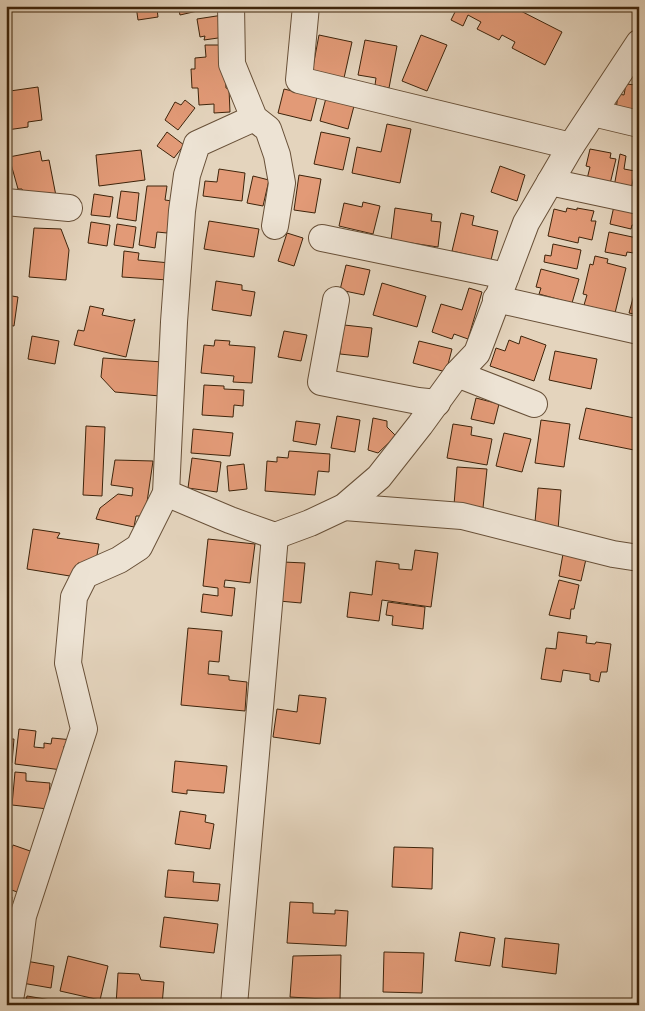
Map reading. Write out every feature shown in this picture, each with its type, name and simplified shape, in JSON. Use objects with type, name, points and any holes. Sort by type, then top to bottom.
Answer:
[{"type":"street","points":[[231,6],[232,64],[254,118],[268,129],[277,155],[282,183],[275,226]]},
{"type":"street","points":[[306,6],[299,80],[571,146]]},
{"type":"street","points":[[166,493],[230,520],[276,536],[344,507],[379,477],[437,403],[457,374],[477,353],[526,223],[571,146],[639,43]]},
{"type":"street","points":[[593,114],[639,124]]},
{"type":"street","points":[[9,1005],[23,916],[84,729],[68,663],[74,597],[85,575],[120,560],[139,547],[166,493],[174,313],[182,211],[187,175],[197,144],[254,118]]},
{"type":"street","points":[[550,182],[639,201]]},
{"type":"street","points":[[6,202],[69,208]]},
{"type":"street","points":[[322,238],[501,288],[639,331]]},
{"type":"street","points":[[336,300],[321,382],[437,403]]},
{"type":"street","points":[[457,374],[534,404]]},
{"type":"street","points":[[344,507],[462,516],[613,554],[639,558]]},
{"type":"street","points":[[234,1005],[276,536]]},
{"type":"building","points":[[136,6],[167,6],[167,8],[157,9],[158,17],[138,20]]},
{"type":"building","points":[[178,6],[219,6],[180,15]]},
{"type":"building","points":[[458,6],[511,6],[562,32],[545,65],[512,48],[515,42],[502,35],[499,40],[477,29],[481,22],[468,15],[463,26],[451,20]]},
{"type":"building","points":[[223,15],[225,37],[204,40],[205,36],[200,37],[197,19]]},
{"type":"building","points":[[319,35],[352,42],[344,78],[312,72]]},
{"type":"building","points":[[421,35],[447,45],[427,91],[402,81]]},
{"type":"building","points":[[365,40],[397,46],[389,88],[375,85],[376,78],[358,75]]},
{"type":"building","points":[[205,45],[224,45],[226,88],[229,89],[230,112],[214,113],[214,104],[199,105],[198,88],[192,88],[191,69],[195,69],[195,58],[206,57]]},
{"type":"building","points":[[636,80],[639,81],[639,116],[616,110],[618,94],[624,95],[626,84],[636,85]]},
{"type":"building","points":[[38,87],[42,120],[28,122],[28,127],[7,130],[6,95],[11,94],[10,91]]},
{"type":"building","points":[[284,89],[317,97],[311,121],[278,113]]},
{"type":"building","points":[[326,98],[354,106],[348,129],[320,121]]},
{"type":"building","points":[[185,100],[195,108],[178,130],[165,120],[175,102],[181,105]]},
{"type":"building","points":[[387,124],[411,129],[400,183],[352,173],[357,147],[381,152]]},
{"type":"building","points":[[167,132],[184,145],[174,158],[157,146]]},
{"type":"building","points":[[321,132],[350,138],[343,170],[314,164]]},
{"type":"building","points":[[590,149],[611,153],[610,158],[616,159],[610,184],[587,179],[590,167],[586,166]]},
{"type":"building","points":[[141,150],[145,180],[99,186],[96,155]]},
{"type":"building","points":[[40,151],[42,161],[49,160],[57,201],[26,197],[22,189],[18,189],[9,157]]},
{"type":"building","points":[[620,154],[626,156],[624,169],[635,171],[631,190],[614,187]]},
{"type":"building","points":[[500,166],[525,175],[517,201],[491,192]]},
{"type":"building","points":[[219,169],[245,173],[242,201],[203,196],[205,181],[217,182]]},
{"type":"building","points":[[299,175],[321,179],[315,213],[294,210]]},
{"type":"building","points":[[253,176],[269,180],[263,206],[247,203]]},
{"type":"building","points":[[147,186],[167,186],[165,200],[172,201],[167,233],[157,232],[155,248],[139,245]]},
{"type":"building","points":[[121,191],[139,193],[136,221],[117,218]]},
{"type":"building","points":[[94,194],[113,197],[110,217],[91,215]]},
{"type":"building","points":[[363,202],[380,206],[373,234],[339,226],[344,203],[362,207]]},
{"type":"building","points":[[614,206],[639,212],[638,226],[632,225],[631,229],[610,224]]},
{"type":"building","points":[[395,208],[432,214],[431,221],[441,222],[438,247],[391,240]]},
{"type":"building","points":[[567,208],[594,211],[591,221],[596,221],[592,240],[579,237],[578,243],[548,236],[554,209],[566,212]]},
{"type":"building","points":[[461,213],[474,216],[472,225],[498,231],[491,260],[452,251]]},
{"type":"building","points":[[209,221],[259,229],[254,257],[204,249]]},
{"type":"building","points":[[91,222],[110,225],[107,246],[88,243]]},
{"type":"building","points":[[117,224],[136,227],[133,248],[114,245]]},
{"type":"building","points":[[34,228],[61,229],[69,250],[66,280],[29,277]]},
{"type":"building","points":[[609,232],[637,238],[634,253],[627,252],[626,256],[605,252]]},
{"type":"building","points":[[287,233],[303,238],[294,266],[278,261]]},
{"type":"building","points":[[553,244],[581,250],[577,269],[544,262],[545,255],[551,256]]},
{"type":"building","points":[[124,251],[139,253],[138,260],[170,263],[168,280],[122,277]]},
{"type":"building","points":[[595,256],[608,259],[607,263],[626,268],[615,313],[584,305],[587,295],[583,294],[590,264],[593,265]]},
{"type":"building","points":[[346,265],[370,270],[364,295],[340,290]]},
{"type":"building","points":[[541,269],[579,279],[572,303],[539,294],[541,288],[536,287]]},
{"type":"building","points":[[639,276],[639,315],[629,313]]},
{"type":"building","points":[[216,281],[242,285],[242,290],[255,292],[251,316],[212,310]]},
{"type":"building","points":[[382,283],[426,296],[417,327],[373,315]]},
{"type":"building","points":[[469,288],[482,292],[468,339],[454,334],[452,339],[432,332],[441,304],[462,310]]},
{"type":"building","points":[[6,295],[18,297],[14,326],[6,325]]},
{"type":"building","points":[[90,306],[104,309],[102,315],[132,321],[135,319],[126,357],[74,345],[78,330],[84,331]]},
{"type":"building","points":[[344,325],[372,328],[368,357],[340,354]]},
{"type":"building","points":[[284,331],[307,335],[301,361],[278,357]]},
{"type":"building","points":[[32,336],[59,341],[55,364],[28,359]]},
{"type":"building","points":[[521,336],[546,345],[534,381],[490,366],[496,348],[505,351],[509,340],[519,344]]},
{"type":"building","points":[[215,340],[230,341],[229,345],[255,347],[252,383],[233,382],[234,376],[201,373],[204,345],[214,346]]},
{"type":"building","points":[[419,341],[452,349],[446,372],[413,363]]},
{"type":"building","points":[[555,351],[597,359],[591,389],[549,380]]},
{"type":"building","points":[[103,358],[163,362],[160,396],[115,392],[101,377]]},
{"type":"building","points":[[204,385],[244,390],[243,406],[234,405],[233,417],[202,415]]},
{"type":"building","points":[[476,398],[499,404],[494,424],[471,419]]},
{"type":"building","points":[[586,408],[639,419],[639,451],[579,439]]},
{"type":"building","points":[[337,416],[360,420],[355,452],[331,448]]},
{"type":"building","points":[[373,418],[387,421],[387,427],[396,436],[378,453],[368,450]]},
{"type":"building","points":[[541,420],[570,424],[564,467],[535,463]]},
{"type":"building","points":[[296,421],[320,424],[316,445],[293,441]]},
{"type":"building","points":[[453,424],[472,427],[471,435],[492,439],[487,465],[447,458]]},
{"type":"building","points":[[86,426],[105,427],[102,496],[83,495]]},
{"type":"building","points":[[193,429],[233,433],[230,456],[191,453]]},
{"type":"building","points":[[504,433],[531,439],[522,472],[496,466]]},
{"type":"building","points":[[289,451],[330,454],[329,472],[318,471],[315,495],[265,491],[267,461],[277,462],[277,457],[288,458]]},
{"type":"building","points":[[192,458],[221,462],[217,492],[188,488]]},
{"type":"building","points":[[115,460],[153,461],[145,516],[136,516],[134,527],[96,519],[100,508],[118,494],[132,496],[133,488],[111,485]]},
{"type":"building","points":[[244,464],[247,489],[229,491],[227,466]]},
{"type":"building","points":[[457,467],[487,469],[483,508],[454,505]]},
{"type":"building","points":[[538,488],[561,490],[558,530],[535,522]]},
{"type":"building","points":[[33,529],[60,533],[57,538],[99,544],[95,566],[78,563],[76,577],[27,569]]},
{"type":"building","points":[[208,539],[255,544],[250,583],[225,580],[224,587],[235,588],[232,616],[201,612],[203,594],[218,596],[218,588],[203,586]]},
{"type":"building","points":[[415,550],[438,553],[431,607],[382,600],[379,621],[347,617],[350,592],[372,595],[376,561],[399,564],[399,569],[412,570]]},
{"type":"building","points":[[563,554],[586,559],[581,581],[559,576]]},
{"type":"building","points":[[283,562],[305,563],[301,603],[279,601]]},
{"type":"building","points":[[559,580],[579,585],[574,609],[571,609],[570,619],[549,615]]},
{"type":"building","points":[[388,602],[425,607],[423,629],[392,625],[393,616],[386,615]]},
{"type":"building","points":[[188,628],[222,631],[219,662],[209,661],[208,674],[229,676],[229,680],[247,682],[245,711],[181,705]]},
{"type":"building","points":[[558,632],[587,636],[586,643],[611,644],[607,672],[601,672],[599,682],[590,680],[590,674],[563,670],[561,682],[541,679],[546,648],[556,649]]},
{"type":"building","points":[[299,695],[326,698],[320,744],[273,737],[277,709],[297,712]]},
{"type":"building","points":[[19,729],[36,731],[34,747],[44,748],[44,743],[51,744],[52,738],[73,740],[72,747],[64,746],[62,770],[15,764]]},
{"type":"building","points":[[6,739],[14,739],[12,763],[6,762]]},
{"type":"building","points":[[175,761],[227,766],[224,793],[187,790],[187,794],[172,792]]},
{"type":"building","points":[[6,769],[12,769],[8,805],[6,805]]},
{"type":"building","points":[[15,772],[26,773],[26,781],[50,783],[48,809],[12,805]]},
{"type":"building","points":[[180,811],[206,815],[205,822],[214,824],[210,849],[175,844]]},
{"type":"building","points":[[13,845],[33,852],[20,893],[6,888],[6,866]]},
{"type":"building","points":[[394,847],[433,848],[432,889],[392,887]]},
{"type":"building","points":[[168,870],[194,872],[193,882],[220,884],[218,901],[165,897]]},
{"type":"building","points":[[6,896],[12,897],[10,928],[6,928]]},
{"type":"building","points":[[290,902],[313,903],[313,913],[335,914],[335,910],[348,911],[346,946],[287,943]]},
{"type":"building","points":[[164,917],[218,924],[214,953],[160,947]]},
{"type":"building","points":[[460,932],[495,938],[490,966],[455,961]]},
{"type":"building","points":[[505,938],[559,944],[556,974],[502,967]]},
{"type":"building","points":[[384,952],[424,953],[422,993],[383,992]]},
{"type":"building","points":[[341,955],[340,1000],[290,997],[293,956]]},
{"type":"building","points":[[68,956],[108,966],[100,1000],[60,991]]},
{"type":"building","points":[[26,961],[54,966],[51,988],[22,983]]},
{"type":"building","points":[[118,973],[139,974],[141,980],[164,982],[162,1005],[116,1005]]},
{"type":"building","points":[[27,996],[51,1000],[50,1005],[25,1005]]}]
